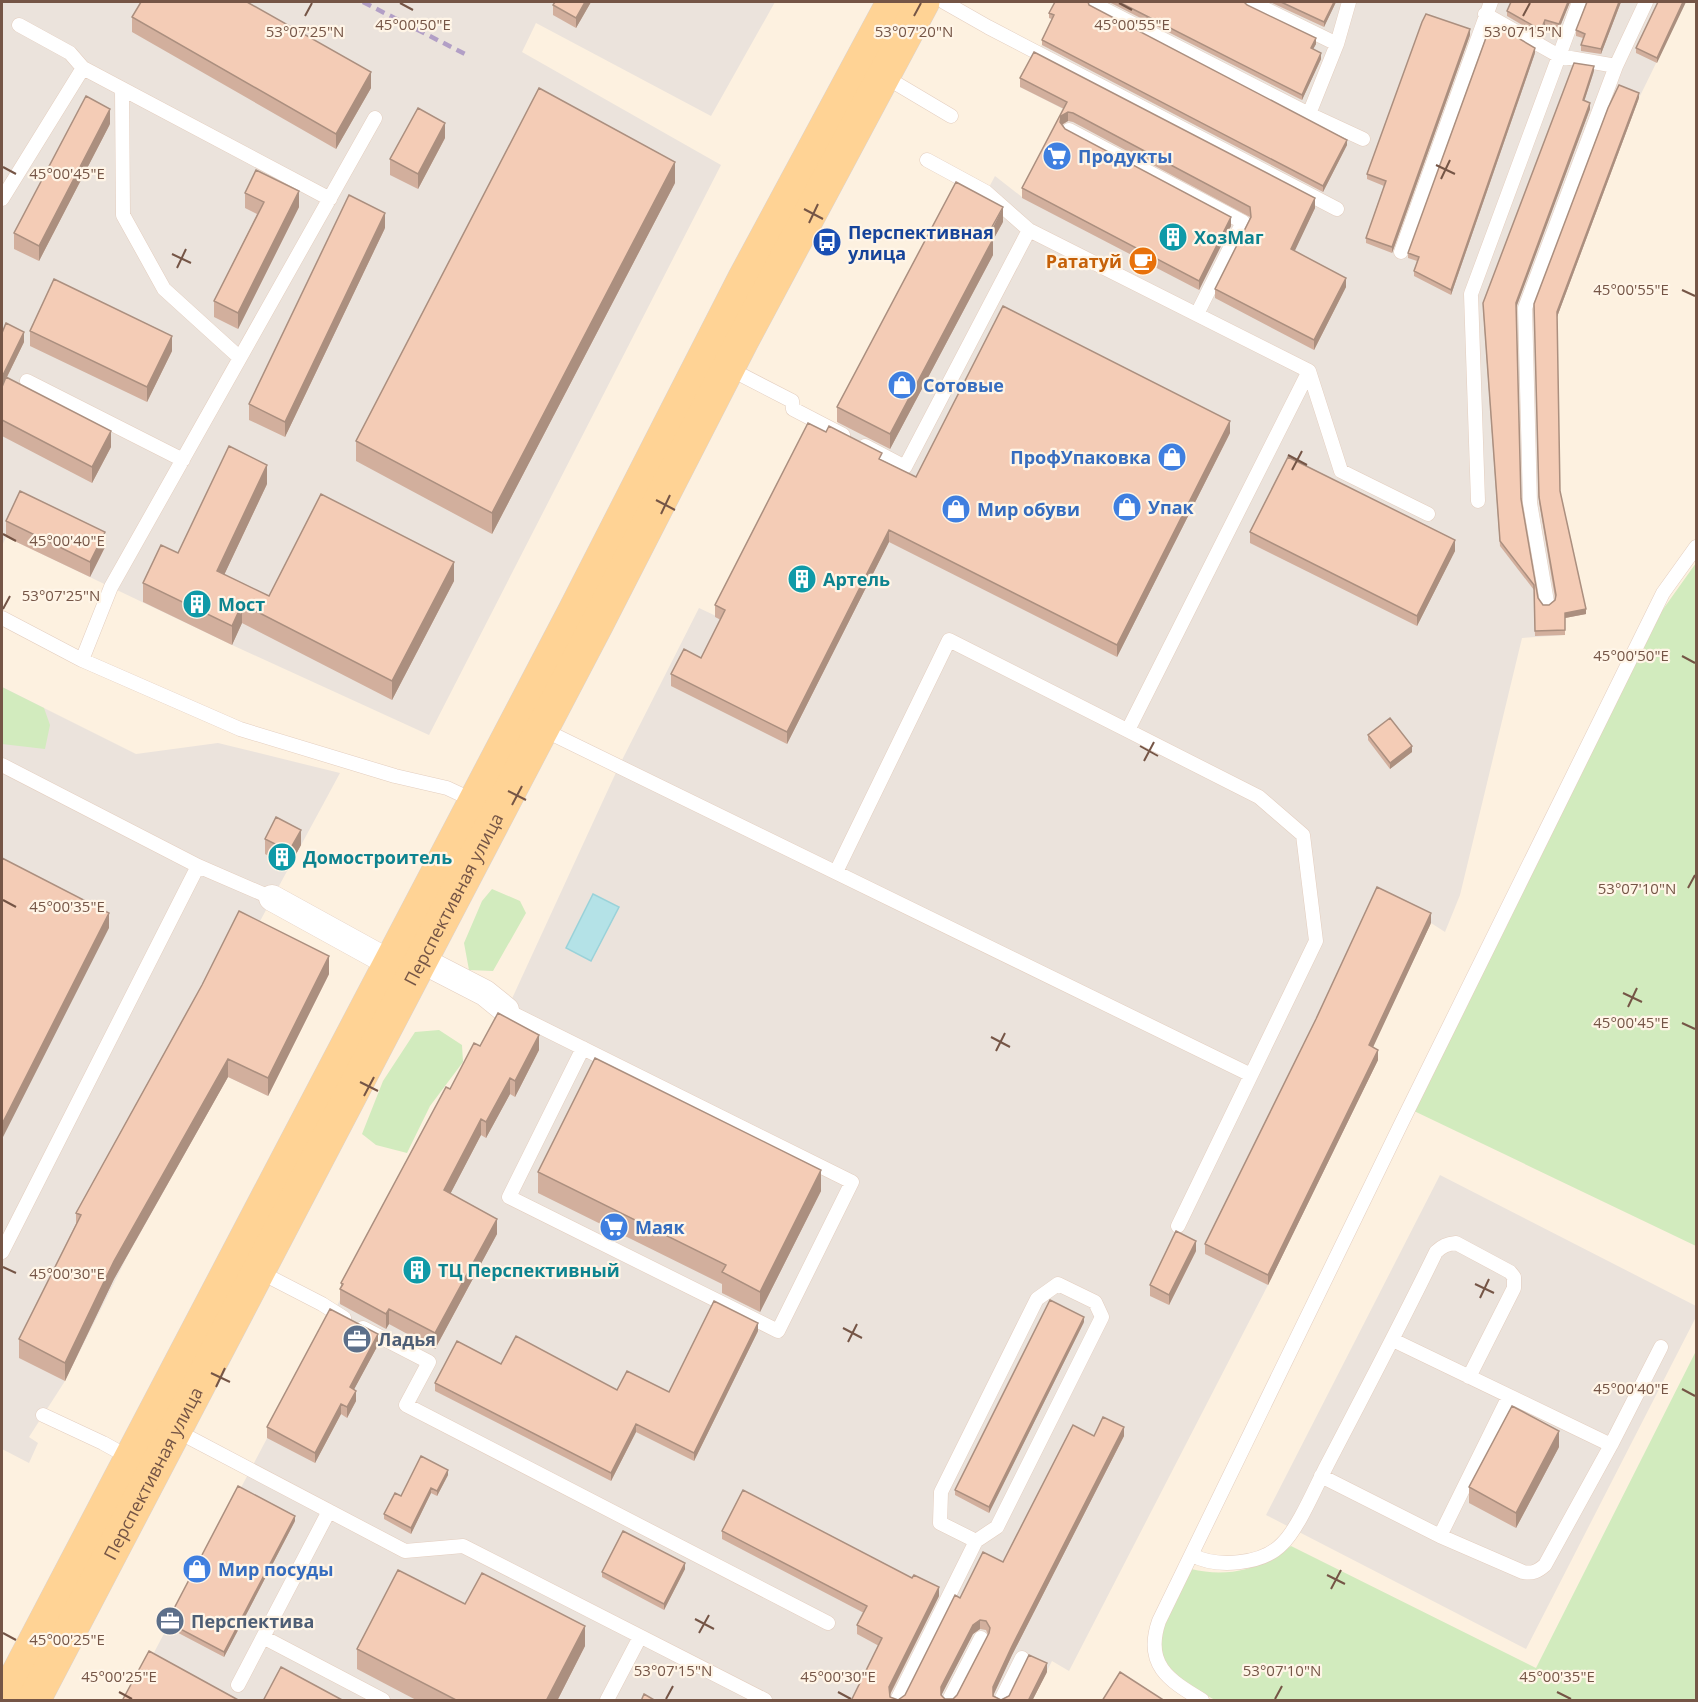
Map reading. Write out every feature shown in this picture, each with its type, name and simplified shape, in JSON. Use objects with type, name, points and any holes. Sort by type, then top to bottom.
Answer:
[{"type":"main road","name":"Перспективная улица","points":[[4,1701],[142,1465],[530,723],[728,368],[871,69],[893,2]]},
{"type":"main road","name":"Перспективная улица","points":[[530,723],[744,279],[871,69],[923,2]]},
{"type":"main road","name":"Перспективная улица","points":[[34,1701],[142,1465]]},
{"type":"street","points":[[272,898],[405,962],[485,993],[507,1010]]},
{"type":"lane","points":[[944,2],[1337,209]]},
{"type":"lane","points":[[1097,2],[1096,4],[1309,114],[1363,139]]},
{"type":"lane","points":[[1251,2],[1337,44]]},
{"type":"lane","points":[[1309,114],[1337,44],[1348,2]]},
{"type":"lane","points":[[1478,501],[1472,294],[1579,2]]},
{"type":"lane","points":[[1547,602],[1530,503],[1525,308],[1616,66],[1646,2]]},
{"type":"lane","points":[[1401,252],[1488,8],[1559,56],[1616,66]]},
{"type":"lane","points":[[19,26],[70,52],[83,68],[330,199]]},
{"type":"lane","points":[[2,199],[83,68]]},
{"type":"lane","points":[[871,69],[951,116]]},
{"type":"lane","points":[[122,89],[123,215],[164,289],[240,358]]},
{"type":"lane","points":[[82,660],[111,587],[375,118]]},
{"type":"lane","points":[[1070,130],[1243,222],[1197,314]]},
{"type":"lane","points":[[927,160],[986,192],[1029,230],[1309,371],[1341,471],[1428,514]]},
{"type":"lane","points":[[728,368],[792,401],[793,409],[905,466],[1029,230]]},
{"type":"lane","points":[[1128,730],[1309,371]]},
{"type":"lane","points":[[27,381],[183,460]]},
{"type":"lane","points":[[1202,1701],[1174,1684],[1165,1675],[1157,1661],[1153,1647],[1159,1621],[1663,593],[1696,547]]},
{"type":"lane","points":[[2,618],[82,660],[240,729],[395,776],[447,788],[486,807]]},
{"type":"lane","points":[[836,872],[949,640],[1259,797],[1303,835],[1316,941],[1178,1226]]},
{"type":"lane","points":[[530,723],[1251,1075]]},
{"type":"lane","points":[[2,765],[198,866],[272,898]]},
{"type":"lane","points":[[2,1252],[198,866]]},
{"type":"lane","points":[[507,1010],[852,1182],[778,1330],[509,1197],[583,1048]]},
{"type":"lane","points":[[1192,1555],[1210,1563],[1240,1562],[1270,1553],[1282,1545],[1290,1535],[1393,1340],[1436,1252],[1441,1247],[1456,1243],[1510,1272],[1515,1282],[1469,1377]]},
{"type":"lane","points":[[247,1264],[429,1362],[406,1405],[828,1623]]},
{"type":"lane","points":[[897,1701],[976,1541],[997,1527],[1102,1317],[1095,1302],[1058,1284],[1037,1299],[941,1492],[940,1523],[976,1541]]},
{"type":"lane","points":[[1393,1340],[1611,1445]]},
{"type":"lane","points":[[1321,1476],[1440,1536],[1523,1572],[1538,1571],[1545,1565],[1611,1445],[1661,1347]]},
{"type":"lane","points":[[1440,1536],[1509,1396]]},
{"type":"lane","points":[[43,1415],[103,1443],[142,1465]]},
{"type":"lane","points":[[164,1423],[405,1551],[462,1546],[765,1701]]},
{"type":"lane","points":[[238,1685],[329,1511]]},
{"type":"lane","points":[[263,1637],[383,1701]]},
{"type":"lane","points":[[607,1701],[640,1637]]},
{"type":"lane","points":[[949,1701],[981,1638]]},
{"type":"lane","points":[[1001,1701],[1022,1658]]},
{"type":"shaded area","points":[[2,2],[775,2],[711,116],[536,23],[522,52],[721,165],[429,735],[232,645],[6,537],[2,546]]},
{"type":"shaded area","points":[[1058,2],[1686,2],[1639,98],[1557,317],[1560,497],[1586,614],[1565,618],[1565,635],[1522,638],[1460,895],[1445,932],[1431,923],[1369,1055],[1378,1060],[1268,1285],[1069,1671],[1052,1661],[1032,1700],[129,1700],[341,1298],[498,1029],[619,766],[699,608],[716,616],[834,430],[892,319],[978,208],[995,176],[1022,197],[1067,111],[1020,87],[1054,21],[1049,18]]},
{"type":"shaded area","points":[[2,687],[136,754],[218,743],[340,773],[252,936],[329,974],[268,1096],[228,1077],[127,1257],[65,1381],[29,1437],[38,1443],[29,1463],[2,1449]]},
{"type":"shaded area","points":[[1440,1175],[1696,1306],[1696,1317],[1526,1649],[1266,1515]]},
{"type":"green space","points":[[1696,563],[1696,1246],[1414,1111],[1659,615]]},
{"type":"green space","points":[[2,687],[44,708],[50,725],[45,749],[2,744]]},
{"type":"green space","points":[[492,889],[520,901],[526,913],[493,971],[469,970],[464,943],[482,901]]},
{"type":"green space","points":[[439,1030],[462,1045],[463,1062],[430,1106],[407,1153],[376,1145],[362,1134],[383,1081],[415,1032]]},
{"type":"green space","points":[[1696,1351],[1696,1700],[1215,1700],[1183,1681],[1168,1666],[1163,1653],[1162,1639],[1165,1625],[1191,1569],[1205,1572],[1244,1570],[1268,1561],[1291,1546],[1536,1668]]},
{"type":"water","points":[[593,894],[619,907],[591,961],[566,948]]},
{"type":"building","points":[[141,2],[247,2],[371,72],[336,134],[132,17]]},
{"type":"building","points":[[555,2],[585,2],[576,18],[553,5]]},
{"type":"building","points":[[1055,2],[1088,2],[1089,5],[1347,140],[1323,186],[1042,40],[1054,15],[1049,13]]},
{"type":"building","points":[[1119,2],[1244,2],[1316,38],[1311,48],[1321,53],[1302,95]]},
{"type":"building","points":[[1281,2],[1334,2],[1324,22]]},
{"type":"building","points":[[1511,2],[1568,2],[1559,24],[1545,20],[1541,30],[1507,11]]},
{"type":"building","points":[[1587,2],[1619,2],[1601,49],[1581,45],[1585,34],[1576,30]]},
{"type":"building","points":[[1658,2],[1683,2],[1657,58],[1636,48]]},
{"type":"building","points":[[1426,14],[1470,29],[1392,247],[1366,238],[1386,181],[1367,174]]},
{"type":"building","points":[[1501,28],[1535,48],[1451,290],[1414,271],[1419,257],[1408,253],[1487,35],[1495,38]]},
{"type":"building","points":[[1034,52],[1315,198],[1291,249],[1346,278],[1314,340],[1215,289],[1251,217],[1250,207],[1073,113],[1068,112],[1061,116],[1060,122],[1065,129],[1231,217],[1199,281],[1022,188],[1067,102],[1020,78]]},
{"type":"building","points":[[1574,63],[1594,66],[1583,100],[1590,103],[1516,303],[1521,499],[1538,598],[1543,605],[1549,605],[1555,600],[1556,595],[1539,497],[1534,304],[1608,108],[1619,85],[1639,93],[1557,312],[1560,491],[1586,609],[1565,613],[1565,630],[1535,631],[1534,585],[1500,541],[1483,303]]},
{"type":"building","points":[[539,88],[675,162],[492,513],[356,441]]},
{"type":"building","points":[[86,96],[110,109],[39,246],[14,233]]},
{"type":"building","points":[[418,108],[445,123],[418,174],[390,159]]},
{"type":"building","points":[[256,170],[299,191],[238,313],[214,301],[264,202],[245,193]]},
{"type":"building","points":[[956,182],[1003,207],[987,236],[993,239],[890,434],[837,407]]},
{"type":"building","points":[[349,195],[385,213],[285,422],[249,404]]},
{"type":"building","points":[[54,279],[172,336],[147,387],[30,331]]},
{"type":"building","points":[[1003,306],[1230,421],[1117,645],[889,530],[787,732],[671,674],[684,649],[701,658],[725,610],[715,605],[808,423],[826,432],[829,426],[882,453],[879,459],[916,477]]},
{"type":"building","points":[[6,323],[24,332],[2,377],[2,333]]},
{"type":"building","points":[[6,377],[111,431],[92,467],[2,420],[2,387]]},
{"type":"building","points":[[229,446],[267,465],[217,571],[269,596],[321,494],[454,562],[392,681],[242,604],[232,626],[143,583],[161,545],[178,553]]},
{"type":"building","points":[[1288,457],[1455,540],[1417,616],[1250,532]]},
{"type":"building","points":[[20,491],[105,532],[90,562],[6,521]]},
{"type":"building","points":[[1390,718],[1412,746],[1390,763],[1368,735]]},
{"type":"building","points":[[276,817],[301,830],[289,851],[265,839]]},
{"type":"building","points":[[2,858],[109,913],[2,1124]]},
{"type":"building","points":[[1377,887],[1431,913],[1369,1045],[1378,1050],[1268,1275],[1205,1244],[1316,1019]]},
{"type":"building","points":[[239,911],[329,956],[268,1078],[228,1059],[114,1261],[65,1363],[19,1339],[81,1215],[76,1213],[202,985]]},
{"type":"building","points":[[498,1013],[539,1035],[515,1081],[510,1078],[486,1122],[481,1119],[444,1190],[497,1219],[435,1333],[389,1309],[386,1314],[340,1289],[343,1284],[341,1283],[446,1087],[450,1089],[474,1043],[480,1046]]},
{"type":"building","points":[[595,1058],[821,1170],[760,1292],[722,1272],[726,1265],[538,1172]]},
{"type":"building","points":[[1176,1231],[1196,1241],[1169,1295],[1150,1285]]},
{"type":"building","points":[[1050,1300],[1084,1317],[989,1507],[955,1490]]},
{"type":"building","points":[[714,1301],[758,1323],[694,1453],[636,1424],[611,1473],[435,1383],[457,1341],[501,1364],[516,1336],[617,1390],[627,1371],[669,1392]]},
{"type":"building","points":[[330,1309],[378,1334],[350,1387],[356,1391],[347,1407],[341,1404],[315,1453],[267,1427]]},
{"type":"building","points":[[1512,1406],[1559,1431],[1516,1513],[1469,1487]]},
{"type":"building","points":[[1103,1417],[1124,1427],[993,1687],[993,1696],[1001,1700],[1009,1696],[1029,1655],[1047,1663],[1028,1701],[851,1701],[882,1638],[857,1625],[867,1606],[722,1531],[743,1490],[912,1578],[914,1575],[939,1587],[889,1687],[890,1697],[898,1700],[905,1695],[955,1595],[960,1598],[983,1552],[1003,1562],[1073,1425],[1094,1436]],"holes":[[[980,1620],[986,1621],[990,1628],[989,1633],[957,1695],[953,1699],[945,1699],[941,1695],[941,1687],[973,1625]]]},
{"type":"building","points":[[421,1456],[448,1470],[437,1491],[431,1488],[411,1528],[384,1514],[395,1493],[401,1496]]},
{"type":"building","points":[[238,1486],[295,1516],[224,1652],[167,1622]]},
{"type":"building","points":[[623,1531],[685,1563],[664,1604],[602,1572]]},
{"type":"building","points":[[398,1570],[465,1604],[482,1573],[585,1626],[546,1701],[458,1701],[357,1649]]},
{"type":"building","points":[[149,1651],[240,1701],[122,1701]]},
{"type":"building","points":[[281,1667],[344,1701],[263,1701]]},
{"type":"building","points":[[1120,1672],[1165,1701],[1102,1701]]},
{"type":"building","points":[[644,1694],[656,1701],[641,1701]]},
{"type":"railway","points":[[363,2],[467,55]]},
{"type":"place","name":"Продукты","points":[[1057,156]]},
{"type":"place","name":"ХозМаг","points":[[1173,237]]},
{"type":"place","name":"Перспективная улица","points":[[827,242]]},
{"type":"place","name":"Рататуй","points":[[1143,261]]},
{"type":"place","name":"Сотовые","points":[[902,385]]},
{"type":"place","name":"ПрофУпаковка","points":[[1172,457]]},
{"type":"place","name":"Упак","points":[[1127,507]]},
{"type":"place","name":"Мир обуви","points":[[956,509]]},
{"type":"place","name":"Артель","points":[[802,579]]},
{"type":"place","name":"Мост","points":[[197,604]]},
{"type":"place","name":"Домостроитель","points":[[282,857]]},
{"type":"place","name":"Маяк","points":[[614,1227]]},
{"type":"place","name":"ТЦ Перспективный","points":[[417,1270]]},
{"type":"place","name":"Ладья","points":[[357,1339]]},
{"type":"place","name":"Мир посуды","points":[[197,1569]]},
{"type":"place","name":"Перспектива","points":[[170,1621]]}]
